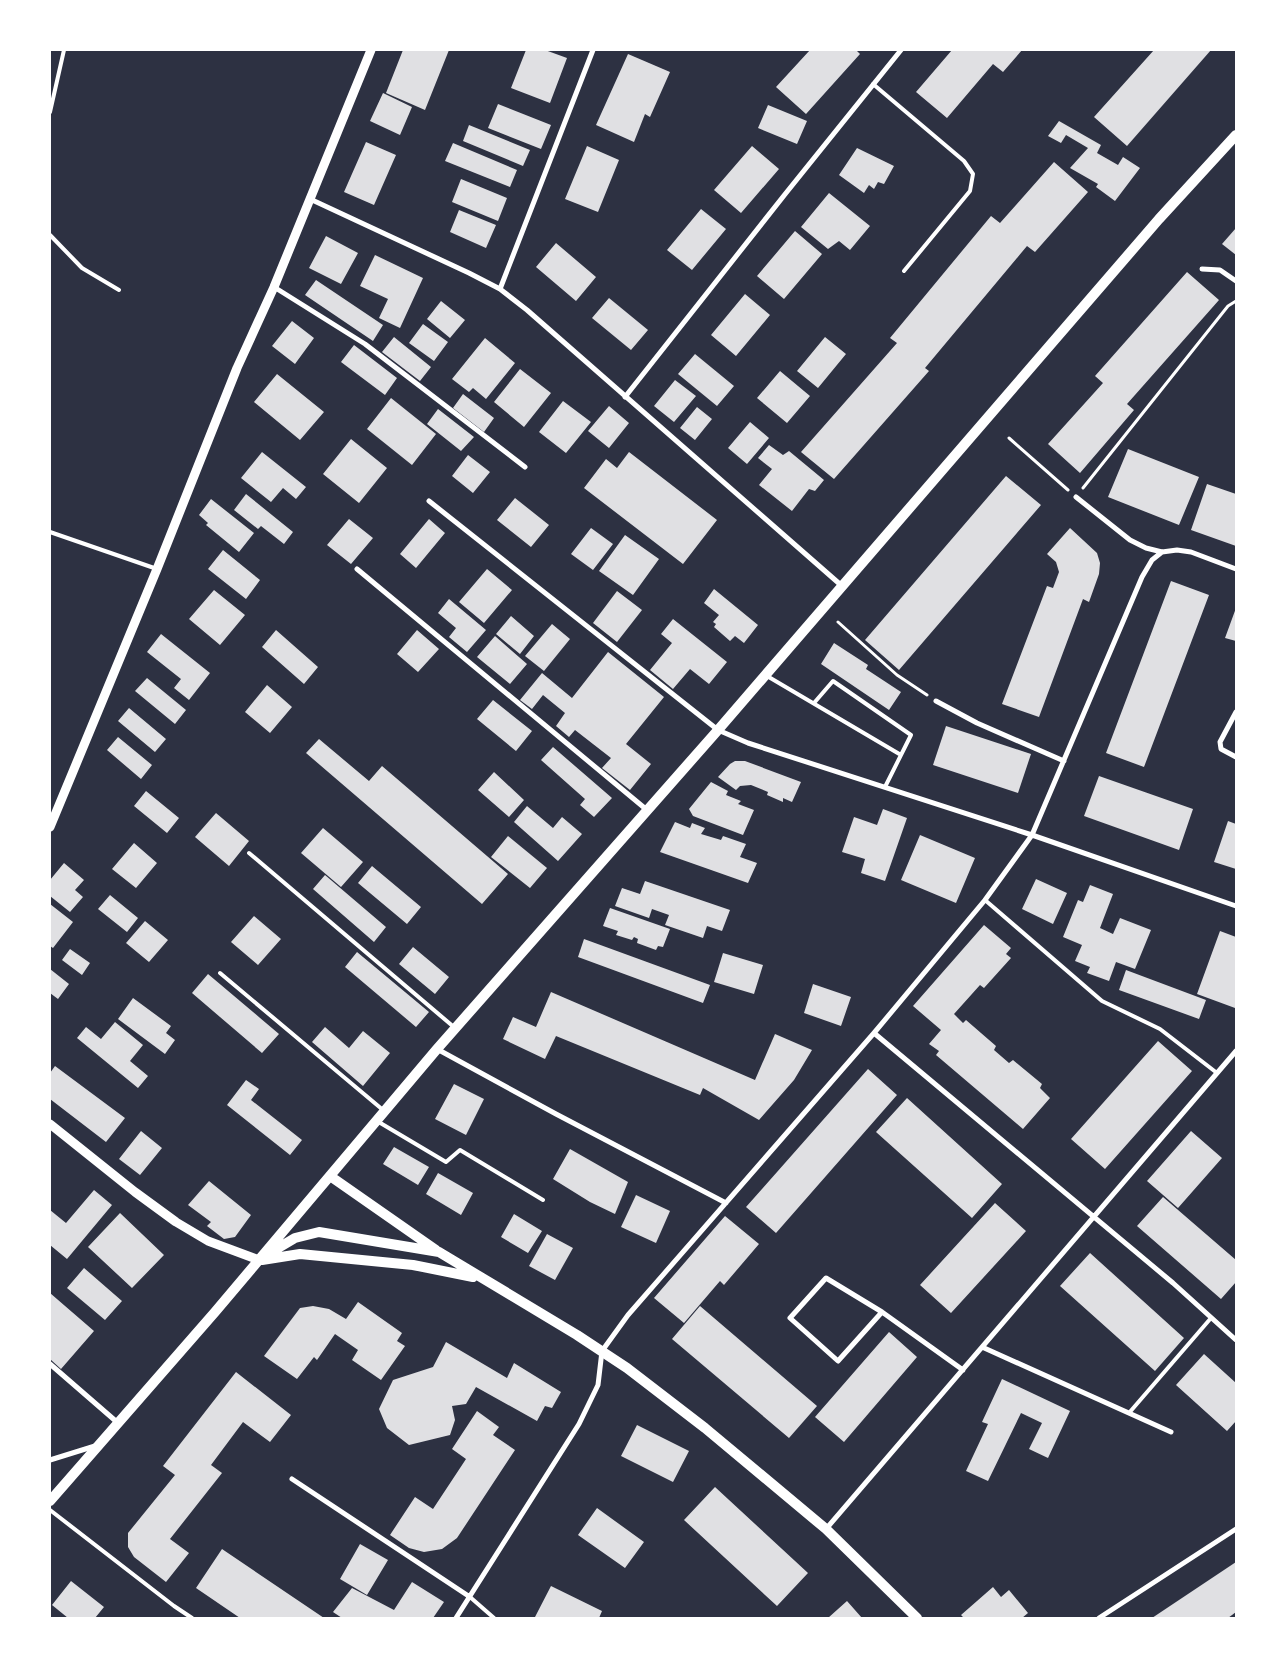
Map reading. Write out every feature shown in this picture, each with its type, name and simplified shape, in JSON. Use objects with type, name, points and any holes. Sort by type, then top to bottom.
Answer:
[{"type":"main road","points":[[50,1501],[259,1260],[455,1028],[766,675],[1160,219],[1236,135]]},
{"type":"main road","points":[[330,1176],[439,1252],[602,1350],[704,1428],[826,1529],[917,1618]]},
{"type":"main road","points":[[259,1260],[295,1238],[319,1232],[439,1252]]},
{"type":"main road","points":[[259,1260],[300,1254],[413,1265],[483,1279]]},
{"type":"street","points":[[50,827],[157,569],[237,368],[274,287],[371,50]]},
{"type":"street","points":[[500,289],[593,50]]},
{"type":"street","points":[[625,397],[901,50]]},
{"type":"street","points":[[310,199],[500,289],[527,310],[842,586]]},
{"type":"street","points":[[1202,269],[1220,270],[1236,282]]},
{"type":"street","points":[[274,287],[365,344],[525,467]]},
{"type":"street","points":[[1076,497],[1130,540],[1146,548],[1162,552],[1177,550],[1191,552],[1236,569]]},
{"type":"street","points":[[429,501],[718,730],[748,743],[1032,835],[1236,906]]},
{"type":"street","points":[[456,1618],[591,1401],[598,1385],[602,1350],[628,1316],[874,1033],[986,900],[1032,835],[1142,577],[1152,560],[1162,552]]},
{"type":"street","points":[[357,569],[647,810]]},
{"type":"street","points":[[936,700],[977,722],[1064,760]]},
{"type":"street","points":[[1236,712],[1220,742],[1221,749],[1236,757]]},
{"type":"street","points":[[874,1033],[1173,1283],[1236,1340]]},
{"type":"street","points":[[437,1049],[726,1203]]},
{"type":"street","points":[[826,1529],[1236,1051]]},
{"type":"street","points":[[50,1124],[134,1192],[176,1222],[208,1241],[259,1260]]},
{"type":"street","points":[[882,1312],[838,1361],[790,1318],[826,1278],[882,1312],[963,1370]]},
{"type":"street","points":[[982,1347],[1171,1432]]},
{"type":"street","points":[[50,1364],[118,1423]]},
{"type":"street","points":[[50,1460],[97,1445]]},
{"type":"street","points":[[292,1479],[470,1597]]},
{"type":"street","points":[[1099,1618],[1236,1529]]},
{"type":"lane","points":[[50,112],[64,50]]},
{"type":"lane","points":[[873,84],[964,162],[973,174],[970,191],[904,271]]},
{"type":"lane","points":[[50,235],[82,268],[118,290]]},
{"type":"lane","points":[[50,532],[157,569]]},
{"type":"lane","points":[[766,675],[901,755]]},
{"type":"lane","points":[[814,703],[833,681],[911,735],[885,787]]},
{"type":"lane","points":[[249,852],[455,1028]]},
{"type":"lane","points":[[986,900],[1102,1001],[1160,1028],[1217,1073]]},
{"type":"lane","points":[[220,973],[384,1112]]},
{"type":"lane","points":[[377,1121],[446,1162],[460,1150],[543,1200]]},
{"type":"lane","points":[[1129,1413],[1211,1318]]},
{"type":"lane","points":[[50,1510],[192,1618]]},
{"type":"lane","points":[[470,1597],[494,1618]]},
{"type":"path","points":[[1009,438],[1076,497],[1228,306],[1236,301]]},
{"type":"path","points":[[838,622],[897,675],[936,700]]},
{"type":"building","points":[[403,50],[449,50],[425,110],[386,93]]},
{"type":"building","points":[[526,50],[545,50],[567,58],[550,103],[511,88]]},
{"type":"building","points":[[810,50],[856,50],[860,54],[806,114],[776,87]]},
{"type":"building","points":[[952,50],[1022,50],[1003,72],[993,64],[947,118],[916,92]]},
{"type":"building","points":[[1154,50],[1211,50],[1127,146],[1094,117]]},
{"type":"building","points":[[628,54],[670,72],[650,117],[645,114],[634,142],[596,125]]},
{"type":"building","points":[[383,93],[412,107],[400,135],[370,121]]},
{"type":"building","points":[[498,104],[551,125],[541,149],[488,128]]},
{"type":"building","points":[[768,105],[807,121],[797,144],[758,128]]},
{"type":"building","points":[[1059,121],[1101,145],[1097,153],[1118,165],[1123,157],[1140,168],[1115,201],[1096,187],[1098,184],[1070,168],[1088,148],[1066,135],[1061,143],[1048,136]]},
{"type":"building","points":[[469,125],[530,150],[523,166],[463,141]]},
{"type":"building","points":[[366,142],[396,155],[374,205],[344,192]]},
{"type":"building","points":[[453,143],[517,170],[510,187],[445,161]]},
{"type":"building","points":[[587,146],[619,160],[598,212],[565,199]]},
{"type":"building","points":[[752,146],[779,169],[741,213],[714,190]]},
{"type":"building","points":[[857,148],[894,166],[884,184],[878,182],[874,189],[869,185],[864,193],[839,175]]},
{"type":"building","points":[[1054,162],[1088,192],[1035,252],[1027,246],[925,368],[929,371],[834,479],[801,452],[897,343],[890,338],[991,216],[1000,223]]},
{"type":"building","points":[[461,179],[507,198],[498,221],[452,202]]},
{"type":"building","points":[[829,193],[870,226],[850,250],[839,241],[828,249],[801,227]]},
{"type":"building","points":[[701,209],[726,229],[692,270],[667,250]]},
{"type":"building","points":[[459,210],[496,225],[486,248],[450,232]]},
{"type":"building","points":[[1236,228],[1236,255],[1222,244]]},
{"type":"building","points":[[795,231],[822,254],[784,299],[757,276]]},
{"type":"building","points":[[326,236],[358,253],[341,284],[309,268]]},
{"type":"building","points":[[556,243],[596,277],[576,301],[536,267]]},
{"type":"building","points":[[375,255],[423,278],[400,328],[379,318],[388,299],[360,286]]},
{"type":"building","points":[[1187,272],[1219,300],[1127,404],[1134,410],[1080,473],[1048,444],[1103,383],[1095,376]]},
{"type":"building","points":[[316,280],[383,325],[373,341],[305,295]]},
{"type":"building","points":[[745,294],[770,315],[736,356],[711,335]]},
{"type":"building","points":[[609,298],[648,330],[631,350],[592,318]]},
{"type":"building","points":[[441,301],[465,320],[450,338],[427,319]]},
{"type":"building","points":[[292,321],[314,338],[295,364],[272,346]]},
{"type":"building","points":[[423,324],[448,342],[434,361],[409,343]]},
{"type":"building","points":[[394,337],[431,367],[420,381],[382,352]]},
{"type":"building","points":[[825,337],[846,354],[818,388],[797,371]]},
{"type":"building","points":[[485,338],[515,363],[486,399],[473,388],[469,392],[452,379]]},
{"type":"building","points":[[354,345],[397,378],[385,395],[341,362]]},
{"type":"building","points":[[695,354],[734,386],[717,406],[678,374]]},
{"type":"building","points":[[520,369],[551,393],[524,427],[494,402]]},
{"type":"building","points":[[780,371],[810,396],[787,423],[757,398]]},
{"type":"building","points":[[277,374],[324,412],[300,440],[254,402]]},
{"type":"building","points":[[675,380],[696,396],[674,422],[654,406]]},
{"type":"building","points":[[463,394],[494,418],[484,432],[453,408]]},
{"type":"building","points":[[391,398],[436,434],[412,465],[367,429]]},
{"type":"building","points":[[563,401],[591,422],[566,453],[539,432]]},
{"type":"building","points":[[609,406],[629,423],[609,448],[588,431]]},
{"type":"building","points":[[697,407],[712,419],[695,440],[680,428]]},
{"type":"building","points":[[438,409],[474,437],[461,451],[427,424]]},
{"type":"building","points":[[750,422],[769,438],[747,464],[728,448]]},
{"type":"building","points":[[351,439],[387,468],[359,503],[323,474]]},
{"type":"building","points":[[769,445],[783,455],[789,451],[824,480],[815,491],[809,489],[792,511],[759,485],[772,469],[758,458]]},
{"type":"building","points":[[1128,449],[1199,477],[1179,525],[1108,497]]},
{"type":"building","points":[[262,452],[306,487],[296,499],[283,488],[271,502],[241,478]]},
{"type":"building","points":[[629,452],[717,520],[683,564],[584,488],[606,459],[617,468]]},
{"type":"building","points":[[468,455],[490,472],[473,493],[452,476]]},
{"type":"building","points":[[1006,476],[1041,505],[899,670],[865,640]]},
{"type":"building","points":[[1207,484],[1236,494],[1236,546],[1191,530]]},
{"type":"building","points":[[246,494],[293,532],[284,544],[261,526],[258,529],[234,510]]},
{"type":"building","points":[[515,498],[549,525],[531,547],[497,520]]},
{"type":"building","points":[[211,499],[254,533],[239,552],[206,525],[208,523],[199,515]]},
{"type":"building","points":[[349,519],[373,538],[351,564],[327,545]]},
{"type":"building","points":[[429,519],[445,533],[416,568],[400,554]]},
{"type":"building","points":[[591,528],[613,544],[593,570],[571,554]]},
{"type":"building","points":[[1070,528],[1097,553],[1100,563],[1099,574],[1089,602],[1083,599],[1039,717],[1002,704],[1047,586],[1053,588],[1059,572],[1056,562],[1047,554]]},
{"type":"building","points":[[625,535],[659,559],[633,595],[599,571]]},
{"type":"building","points":[[223,550],[260,580],[246,599],[208,569]]},
{"type":"building","points":[[487,569],[512,590],[484,623],[459,602]]},
{"type":"building","points":[[1171,581],[1209,595],[1144,767],[1106,753]]},
{"type":"building","points":[[714,589],[758,625],[744,643],[735,636],[730,641],[714,627],[716,624],[713,622],[719,615],[704,603]]},
{"type":"building","points":[[214,590],[245,615],[220,645],[189,619]]},
{"type":"building","points":[[617,591],[642,610],[617,642],[593,623]]},
{"type":"building","points":[[449,599],[486,630],[467,652],[449,637],[456,628],[438,613]]},
{"type":"building","points":[[1236,608],[1236,641],[1225,638]]},
{"type":"building","points":[[511,616],[534,636],[520,654],[496,634]]},
{"type":"building","points":[[673,619],[727,662],[709,684],[690,669],[673,689],[650,670],[672,643],[661,634]]},
{"type":"building","points":[[552,624],[570,639],[544,671],[525,656]]},
{"type":"building","points":[[276,630],[318,667],[304,684],[262,647]]},
{"type":"building","points":[[417,630],[439,649],[418,672],[397,654]]},
{"type":"building","points":[[161,634],[210,673],[189,700],[174,688],[181,679],[147,652]]},
{"type":"building","points":[[495,636],[527,664],[510,684],[477,657]]},
{"type":"building","points":[[834,643],[868,665],[866,669],[901,692],[889,710],[821,664]]},
{"type":"building","points":[[608,652],[664,697],[626,744],[651,764],[630,790],[602,768],[611,758],[575,730],[569,737],[556,726],[565,713],[543,695],[532,709],[520,700],[542,673],[572,698]]},
{"type":"building","points":[[147,678],[186,710],[175,724],[135,691]]},
{"type":"building","points":[[267,685],[292,707],[270,733],[245,712]]},
{"type":"building","points":[[493,700],[532,731],[516,751],[477,719]]},
{"type":"building","points":[[129,708],[166,739],[155,752],[118,721]]},
{"type":"building","points":[[946,726],[1031,754],[1018,793],[933,765]]},
{"type":"building","points":[[118,737],[152,765],[141,779],[107,750]]},
{"type":"building","points":[[319,739],[369,781],[382,766],[508,874],[482,904],[306,753]]},
{"type":"building","points":[[553,747],[612,798],[594,817],[580,805],[585,799],[541,760]]},
{"type":"building","points":[[735,761],[745,761],[801,782],[792,802],[783,798],[783,802],[767,795],[768,792],[751,785],[740,786],[736,790],[718,777]]},
{"type":"building","points":[[494,772],[524,800],[509,817],[478,790]]},
{"type":"building","points":[[1099,776],[1193,809],[1179,850],[1084,816]]},
{"type":"building","points":[[711,782],[728,791],[726,795],[741,801],[738,804],[754,810],[743,835],[693,816],[689,809]]},
{"type":"building","points":[[146,791],[179,818],[167,833],[134,806]]},
{"type":"building","points":[[527,806],[553,828],[562,817],[582,834],[558,861],[514,822]]},
{"type":"building","points":[[883,809],[907,818],[885,881],[861,873],[865,859],[842,852],[854,817],[877,825]]},
{"type":"building","points":[[216,813],[249,841],[229,866],[195,837]]},
{"type":"building","points":[[1228,821],[1236,824],[1236,869],[1214,862]]},
{"type":"building","points":[[675,822],[690,828],[692,823],[705,828],[701,834],[721,840],[723,836],[746,844],[740,857],[757,863],[748,883],[660,852]]},
{"type":"building","points":[[323,828],[363,862],[341,887],[301,853]]},
{"type":"building","points":[[920,835],[975,858],[956,903],[901,880]]},
{"type":"building","points":[[508,836],[547,868],[530,888],[491,857]]},
{"type":"building","points":[[134,843],[157,863],[136,888],[112,869]]},
{"type":"building","points":[[64,863],[84,880],[75,890],[83,897],[70,912],[50,896],[50,880]]},
{"type":"building","points":[[372,866],[421,907],[407,924],[358,883]]},
{"type":"building","points":[[325,875],[386,927],[374,942],[313,889]]},
{"type":"building","points":[[1036,879],[1067,893],[1053,924],[1022,909]]},
{"type":"building","points":[[645,881],[730,910],[722,931],[707,926],[703,938],[665,925],[669,915],[652,909],[649,918],[615,906],[622,888],[640,894]]},
{"type":"building","points":[[1090,885],[1113,894],[1100,928],[1113,934],[1120,918],[1151,930],[1135,969],[1116,962],[1109,981],[1087,973],[1090,967],[1075,961],[1082,945],[1063,937],[1078,900],[1083,902]]},
{"type":"building","points":[[110,895],[138,918],[127,932],[98,909]]},
{"type":"building","points":[[50,904],[73,922],[53,948],[50,946]]},
{"type":"building","points":[[610,908],[670,929],[663,947],[658,946],[656,950],[637,943],[638,939],[634,937],[632,940],[616,935],[618,931],[603,926]]},
{"type":"building","points":[[254,916],[281,939],[258,965],[231,942]]},
{"type":"building","points":[[145,921],[168,940],[149,962],[126,943]]},
{"type":"building","points":[[984,925],[1011,948],[1006,954],[1011,958],[984,988],[980,985],[954,1014],[963,1023],[966,1020],[996,1046],[994,1050],[1009,1063],[1013,1060],[1042,1084],[1040,1088],[1050,1098],[1023,1129],[936,1055],[939,1051],[929,1044],[941,1030],[913,1006]]},
{"type":"building","points":[[1220,931],[1236,937],[1235,1008],[1197,994]]},
{"type":"building","points":[[584,939],[710,985],[703,1003],[578,957]]},
{"type":"building","points":[[413,947],[449,977],[435,994],[399,964]]},
{"type":"building","points":[[70,949],[90,963],[82,975],[62,960]]},
{"type":"building","points":[[357,952],[429,1012],[416,1027],[345,967]]},
{"type":"building","points":[[723,953],[763,965],[754,994],[714,982]]},
{"type":"building","points":[[50,969],[69,984],[58,999],[50,993]]},
{"type":"building","points":[[1126,970],[1206,1000],[1199,1019],[1119,990]]},
{"type":"building","points":[[208,974],[279,1034],[262,1053],[192,993]]},
{"type":"building","points":[[813,984],[851,997],[841,1026],[804,1013]]},
{"type":"building","points":[[551,992],[755,1080],[775,1034],[812,1050],[794,1080],[759,1120],[703,1088],[700,1095],[556,1036],[545,1059],[503,1039],[513,1017],[536,1027]]},
{"type":"building","points":[[133,998],[171,1026],[166,1033],[175,1040],[165,1054],[118,1019]]},
{"type":"building","points":[[115,1022],[143,1045],[130,1061],[148,1076],[138,1088],[77,1038],[86,1027],[101,1039]]},
{"type":"building","points":[[325,1027],[349,1048],[363,1031],[390,1053],[363,1086],[312,1042]]},
{"type":"building","points":[[1158,1041],[1192,1071],[1105,1169],[1071,1139]]},
{"type":"building","points":[[55,1066],[125,1118],[106,1142],[50,1099],[50,1073]]},
{"type":"building","points":[[868,1069],[897,1095],[776,1233],[746,1207]]},
{"type":"building","points":[[246,1080],[259,1089],[251,1100],[302,1140],[290,1155],[227,1105]]},
{"type":"building","points":[[454,1084],[484,1099],[466,1135],[435,1119]]},
{"type":"building","points":[[907,1098],[1002,1184],[972,1218],[876,1132]]},
{"type":"building","points":[[141,1131],[162,1148],[140,1175],[119,1159]]},
{"type":"building","points":[[1191,1131],[1222,1158],[1178,1208],[1147,1181]]},
{"type":"building","points":[[394,1147],[429,1167],[418,1185],[383,1164]]},
{"type":"building","points":[[570,1149],[628,1182],[615,1214],[590,1202],[553,1179]]},
{"type":"building","points":[[438,1173],[473,1193],[461,1215],[426,1194]]},
{"type":"building","points":[[209,1181],[251,1215],[235,1237],[224,1239],[207,1226],[211,1222],[188,1205]]},
{"type":"building","points":[[94,1190],[112,1205],[67,1259],[50,1245],[50,1210],[66,1223]]},
{"type":"building","points":[[636,1195],[670,1211],[656,1243],[621,1227]]},
{"type":"building","points":[[1163,1197],[1236,1260],[1236,1282],[1221,1299],[1137,1226]]},
{"type":"building","points":[[995,1203],[1026,1231],[951,1313],[920,1285]]},
{"type":"building","points":[[120,1213],[164,1255],[132,1288],[88,1247]]},
{"type":"building","points":[[514,1214],[542,1231],[528,1253],[501,1237]]},
{"type":"building","points":[[725,1216],[759,1244],[724,1285],[720,1281],[684,1323],[654,1298]]},
{"type":"building","points":[[547,1234],[573,1248],[555,1280],[529,1266]]},
{"type":"building","points":[[1090,1253],[1184,1338],[1155,1371],[1060,1286]]},
{"type":"building","points":[[84,1268],[122,1301],[105,1320],[67,1288]]},
{"type":"building","points":[[50,1293],[94,1331],[61,1369],[50,1359]]},
{"type":"building","points":[[358,1302],[402,1333],[397,1341],[405,1346],[381,1380],[352,1360],[358,1350],[335,1334],[317,1360],[314,1357],[297,1379],[264,1356],[300,1308],[313,1306],[329,1309],[346,1319]]},
{"type":"building","points":[[700,1306],[817,1406],[789,1438],[672,1339]]},
{"type":"building","points":[[889,1332],[917,1357],[844,1442],[815,1417]]},
{"type":"building","points":[[446,1342],[507,1378],[514,1363],[561,1392],[552,1408],[545,1406],[537,1421],[476,1387],[466,1404],[452,1406],[455,1420],[450,1435],[409,1445],[387,1428],[379,1409],[393,1380],[433,1367]]},
{"type":"building","points":[[1204,1354],[1236,1383],[1236,1421],[1227,1431],[1176,1385]]},
{"type":"building","points":[[236,1372],[291,1415],[270,1442],[243,1422],[211,1465],[222,1473],[170,1539],[189,1553],[166,1582],[134,1557],[128,1547],[128,1533],[175,1475],[163,1466]]},
{"type":"building","points":[[1002,1379],[1070,1411],[1048,1458],[1029,1449],[1042,1423],[1021,1413],[988,1481],[966,1471],[988,1424],[982,1422]]},
{"type":"building","points":[[477,1411],[499,1427],[493,1435],[515,1450],[457,1538],[442,1549],[424,1552],[409,1548],[390,1535],[415,1497],[433,1509],[466,1459],[452,1449]]},
{"type":"building","points":[[637,1425],[689,1451],[673,1482],[621,1456]]},
{"type":"building","points":[[715,1487],[808,1573],[777,1606],[684,1520]]},
{"type":"building","points":[[597,1508],[644,1542],[625,1568],[578,1535]]},
{"type":"building","points":[[360,1544],[388,1560],[367,1595],[340,1579]]},
{"type":"building","points":[[222,1549],[324,1618],[240,1618],[196,1588]]},
{"type":"building","points":[[1236,1562],[1236,1612],[1228,1618],[1152,1618]]},
{"type":"building","points":[[71,1581],[104,1607],[95,1618],[68,1618],[52,1605]]},
{"type":"building","points":[[412,1582],[444,1602],[433,1618],[342,1618],[333,1612],[352,1588],[394,1610]]},
{"type":"building","points":[[551,1586],[602,1611],[599,1618],[535,1617]]},
{"type":"building","points":[[993,1587],[1001,1597],[1009,1590],[1028,1613],[1022,1618],[964,1618],[961,1615]]},
{"type":"building","points":[[847,1601],[862,1618],[828,1618]]}]
